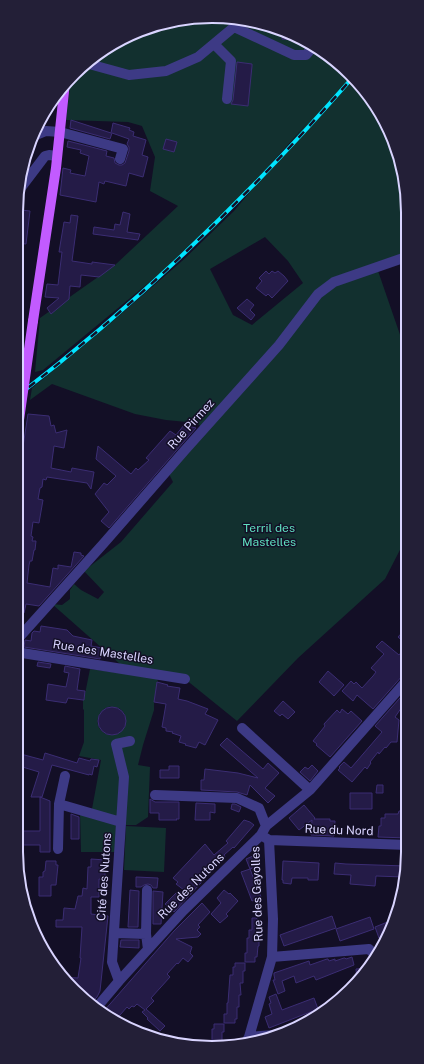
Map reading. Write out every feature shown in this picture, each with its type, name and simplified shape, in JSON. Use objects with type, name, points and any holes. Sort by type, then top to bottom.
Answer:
[{"type":"main road","points":[[23,394],[57,156],[64,95]]},
{"type":"street","points":[[93,65],[130,75],[166,71],[198,57],[234,27],[294,55],[306,55],[310,50]]},
{"type":"street","points":[[214,44],[231,62],[227,99]]},
{"type":"street","points":[[40,134],[46,131],[60,132],[123,149],[120,159]]},
{"type":"street","points":[[26,181],[45,156],[57,156]]},
{"type":"street","name":"Rue Pirmez","points":[[23,633],[279,345],[318,294],[334,282],[401,259]]},
{"type":"street","name":"Rue des Mastelles","points":[[23,653],[186,679]]},
{"type":"street","name":"Rue des Nutons","points":[[99,1003],[183,911],[310,790],[401,687]]},
{"type":"street","points":[[242,728],[310,790]]},
{"type":"street","name":"Cité des Nutons","points":[[119,981],[112,962],[124,777],[116,744],[130,741]]},
{"type":"street","points":[[58,849],[59,804],[65,776]]},
{"type":"street","name":"Rue des Gayolles","points":[[155,795],[237,798],[259,808],[265,834],[273,919],[272,957],[248,1037]]},
{"type":"street","name":"Cité des Nutons","points":[[59,804],[121,822]]},
{"type":"street","name":"Rue du Nord","points":[[265,834],[401,844]]},
{"type":"street","points":[[147,890],[146,934],[148,949]]},
{"type":"street","name":"Cité des Nutons","points":[[114,933],[146,934]]},
{"type":"street","name":"Rue des Gayolles","points":[[272,957],[369,949],[373,951]]},
{"type":"green space","name":"Terril des Mastelles","points":[[200,23],[224,23],[261,29],[284,37],[306,48],[337,70],[354,87],[376,118],[382,128],[395,163],[401,200],[401,257],[377,268],[401,338],[401,548],[385,579],[298,658],[237,721],[185,679],[120,664],[52,604],[62,605],[70,599],[70,590],[74,584],[81,590],[98,599],[104,592],[84,571],[121,542],[173,482],[169,474],[205,431],[197,423],[166,420],[135,414],[52,384],[30,400],[32,388],[182,261],[234,211],[308,122],[215,228],[43,370],[35,372],[40,318],[115,265],[178,206],[150,191],[155,157],[142,126],[128,122],[66,120],[70,87],[87,70],[118,48],[128,42],[163,29]],"holes":[[[265,237],[288,261],[303,283],[252,325],[233,315],[210,269]]]},
{"type":"green space","points":[[90,669],[158,678],[154,710],[138,765],[150,767],[148,817],[136,825],[122,825],[116,852],[81,852],[80,812],[92,809],[101,760],[79,756],[84,742],[84,699]],"holes":[[[108,707],[117,708],[123,712],[125,718],[125,724],[122,730],[117,734],[111,735],[103,732],[98,726],[99,715]]]},
{"type":"green space","points":[[126,826],[166,828],[164,872],[124,870]]},
{"type":"building","points":[[282,36],[291,40],[282,39]]},
{"type":"building","points":[[237,62],[252,64],[248,106],[231,104],[233,100]]},
{"type":"building","points":[[71,120],[111,133],[113,123],[130,128],[129,130],[134,132],[133,136],[146,140],[142,155],[148,157],[143,177],[129,173],[126,186],[105,181],[104,184],[99,182],[96,202],[60,195],[63,168],[71,170],[70,173],[85,176],[89,156],[80,153],[81,150],[67,147],[68,141],[107,151],[106,156],[114,158],[115,163],[119,165],[125,163],[129,151],[127,144],[129,139],[112,133],[110,139],[70,128]]},
{"type":"building","points":[[166,139],[177,142],[174,152],[163,149]]},
{"type":"building","points":[[23,210],[30,211],[26,244],[23,244]]},
{"type":"building","points":[[123,212],[130,214],[127,232],[140,234],[138,240],[93,234],[94,227],[114,230],[115,224],[120,225]]},
{"type":"building","points":[[71,215],[78,216],[72,261],[115,265],[99,277],[81,275],[80,287],[70,286],[69,299],[51,314],[47,308],[59,298],[45,297],[47,284],[58,285],[62,252],[59,252],[64,222],[70,223]]},
{"type":"building","points":[[266,271],[269,274],[272,271],[275,273],[278,271],[288,281],[272,298],[268,294],[266,296],[256,288],[262,281],[259,278]]},
{"type":"building","points":[[247,299],[254,305],[250,310],[255,315],[251,320],[237,308]]},
{"type":"building","points":[[28,414],[49,416],[51,426],[54,425],[56,433],[67,430],[64,448],[54,446],[51,468],[71,472],[72,468],[94,472],[91,489],[87,483],[47,477],[46,480],[43,479],[38,499],[43,500],[39,523],[33,522],[31,536],[33,537],[32,541],[36,541],[32,561],[30,561],[29,565],[27,583],[50,587],[53,568],[58,569],[58,565],[71,567],[74,552],[81,553],[81,555],[84,556],[39,606],[26,604],[24,613],[23,613],[23,446]]},
{"type":"building","points":[[184,425],[196,428],[109,528],[101,521],[109,512],[95,494],[104,483],[107,485],[116,476],[96,459],[98,446],[131,474],[136,468],[138,470],[149,460],[146,458],[170,431],[176,435]]},
{"type":"building","points":[[41,626],[67,630],[73,636],[92,640],[91,646],[102,648],[100,659],[24,647],[25,640],[31,641],[32,633],[34,631],[40,632]]},
{"type":"building","points":[[382,641],[399,655],[401,652],[401,677],[373,709],[357,695],[353,701],[342,691],[351,681],[354,684],[356,682],[362,688],[373,676],[376,672],[371,668],[384,654],[376,647]]},
{"type":"building","points":[[38,662],[51,664],[50,668],[37,666]]},
{"type":"building","points":[[65,666],[80,669],[77,690],[85,691],[84,700],[68,698],[66,703],[46,700],[48,684],[66,687],[69,673],[64,672]]},
{"type":"building","points":[[328,671],[344,685],[334,696],[319,682]]},
{"type":"building","points":[[157,682],[168,685],[167,686],[180,688],[178,699],[208,709],[205,714],[218,720],[205,745],[199,742],[196,748],[185,745],[186,744],[179,742],[181,736],[172,733],[173,732],[166,731],[166,728],[162,727],[166,704],[154,702]]},
{"type":"building","points":[[401,697],[401,708],[395,717],[399,720],[397,742],[391,742],[379,754],[378,752],[370,762],[371,763],[367,769],[365,767],[352,782],[338,770],[340,768],[339,767],[344,762],[351,768],[382,732],[375,726]]},
{"type":"building","points":[[283,701],[295,712],[288,719],[282,714],[280,716],[274,711]]},
{"type":"building","points":[[112,707],[122,711],[126,721],[122,731],[112,735],[102,731],[98,721],[102,711]]},
{"type":"building","points":[[342,709],[348,714],[351,711],[362,721],[330,757],[313,741],[325,726],[324,724],[337,710],[340,713]]},
{"type":"building","points":[[227,738],[263,769],[268,763],[279,773],[265,788],[275,796],[268,803],[250,785],[247,795],[237,792],[201,790],[201,780],[204,780],[205,769],[238,773],[258,778],[220,745]]},
{"type":"building","points":[[45,753],[77,763],[79,758],[90,761],[91,759],[99,760],[97,767],[94,766],[92,775],[52,765],[42,797],[31,797],[39,772],[23,767],[23,755],[43,760]]},
{"type":"building","points":[[312,765],[318,771],[310,781],[300,772],[305,767],[308,769]]},
{"type":"building","points":[[169,766],[179,766],[179,778],[160,778],[160,770],[169,770]]},
{"type":"building","points":[[377,785],[383,785],[383,793],[376,793]]},
{"type":"building","points":[[350,793],[372,793],[372,809],[350,809]]},
{"type":"building","points":[[40,797],[50,801],[50,852],[40,852],[40,845],[23,845],[23,831],[40,831]]},
{"type":"building","points":[[150,799],[155,802],[179,802],[179,819],[159,820],[159,813],[150,813]]},
{"type":"building","points":[[196,803],[215,804],[215,813],[210,812],[210,820],[195,820]]},
{"type":"building","points":[[232,804],[241,807],[239,812],[231,809]]},
{"type":"building","points":[[304,805],[315,818],[314,819],[330,819],[330,821],[335,821],[334,836],[311,835],[312,820],[299,830],[289,818]]},
{"type":"building","points":[[399,811],[401,811],[401,838],[378,837],[379,826],[381,826],[381,818],[385,818],[385,814],[398,814]]},
{"type":"building","points":[[71,814],[79,817],[79,839],[71,839]]},
{"type":"building","points":[[244,820],[254,825],[234,848],[233,847],[224,855],[225,857],[174,912],[165,904],[177,892],[188,893],[176,884],[178,882],[173,878],[205,844],[214,855],[228,843],[226,841]]},
{"type":"building","points":[[253,856],[257,866],[250,869],[246,859]]},
{"type":"building","points":[[91,859],[106,860],[105,880],[99,879],[99,897],[91,897],[91,914],[108,916],[100,991],[94,1000],[70,978],[78,978],[81,958],[82,927],[56,927],[56,920],[63,920],[64,908],[75,909],[78,896],[82,896],[83,888],[87,889],[88,867],[91,867]]},
{"type":"building","points":[[46,861],[56,861],[56,865],[58,865],[56,885],[51,885],[51,896],[39,896],[39,877],[43,877]]},
{"type":"building","points":[[283,861],[319,863],[318,880],[308,880],[308,878],[292,878],[291,884],[283,883]]},
{"type":"building","points":[[335,863],[401,866],[399,877],[376,876],[375,886],[350,884],[351,875],[334,874]]},
{"type":"building","points":[[250,869],[261,897],[252,901],[241,872]]},
{"type":"building","points":[[136,877],[158,878],[157,888],[153,888],[148,884],[141,887],[136,887]]},
{"type":"building","points":[[130,890],[139,891],[138,927],[128,927]]},
{"type":"building","points":[[224,890],[229,894],[230,893],[238,901],[226,914],[228,916],[220,923],[211,914],[221,903],[217,898]]},
{"type":"building","points":[[153,891],[163,892],[161,924],[153,924]]},
{"type":"building","points":[[202,903],[210,912],[198,925],[200,927],[197,930],[201,934],[198,937],[176,939],[192,947],[190,953],[193,956],[188,962],[183,958],[167,974],[170,977],[151,998],[154,1001],[146,1009],[165,1026],[160,1031],[142,1012],[145,1010],[137,1004],[129,1009],[127,1007],[118,1017],[106,1008],[174,931]]},
{"type":"building","points":[[332,916],[336,928],[284,946],[280,935]]},
{"type":"building","points":[[370,917],[374,929],[340,941],[336,929]]},
{"type":"building","points":[[252,918],[256,918],[262,923],[262,934],[259,934],[259,946],[257,957],[255,957],[255,962],[245,962],[245,953],[247,953],[247,938],[249,938],[249,930],[252,930]]},
{"type":"building","points":[[388,922],[381,937],[379,938],[375,927]]},
{"type":"building","points":[[121,940],[139,940],[139,948],[120,947]]},
{"type":"building","points":[[352,957],[354,965],[316,980],[314,976],[296,983],[294,976],[282,981],[285,991],[278,994],[273,980],[275,980],[274,973],[309,961],[310,965],[327,959],[329,961],[335,959],[335,961]]},
{"type":"building","points":[[235,963],[245,963],[243,983],[240,983],[241,995],[239,995],[239,1007],[237,1007],[237,1019],[235,1019],[235,1023],[224,1023],[224,1014],[227,1014],[230,975],[233,975],[233,967],[235,967]]},
{"type":"building","points":[[356,969],[361,969],[356,974]]},
{"type":"building","points":[[276,994],[282,1010],[314,998],[318,1008],[269,1028],[265,1017],[272,1014],[269,1004],[271,1003],[269,997]]},
{"type":"building","points":[[214,1024],[224,1024],[222,1041],[212,1041],[212,1029],[214,1029]]},
{"type":"railway","points":[[23,392],[106,324],[192,246],[275,163],[349,81]]}]
